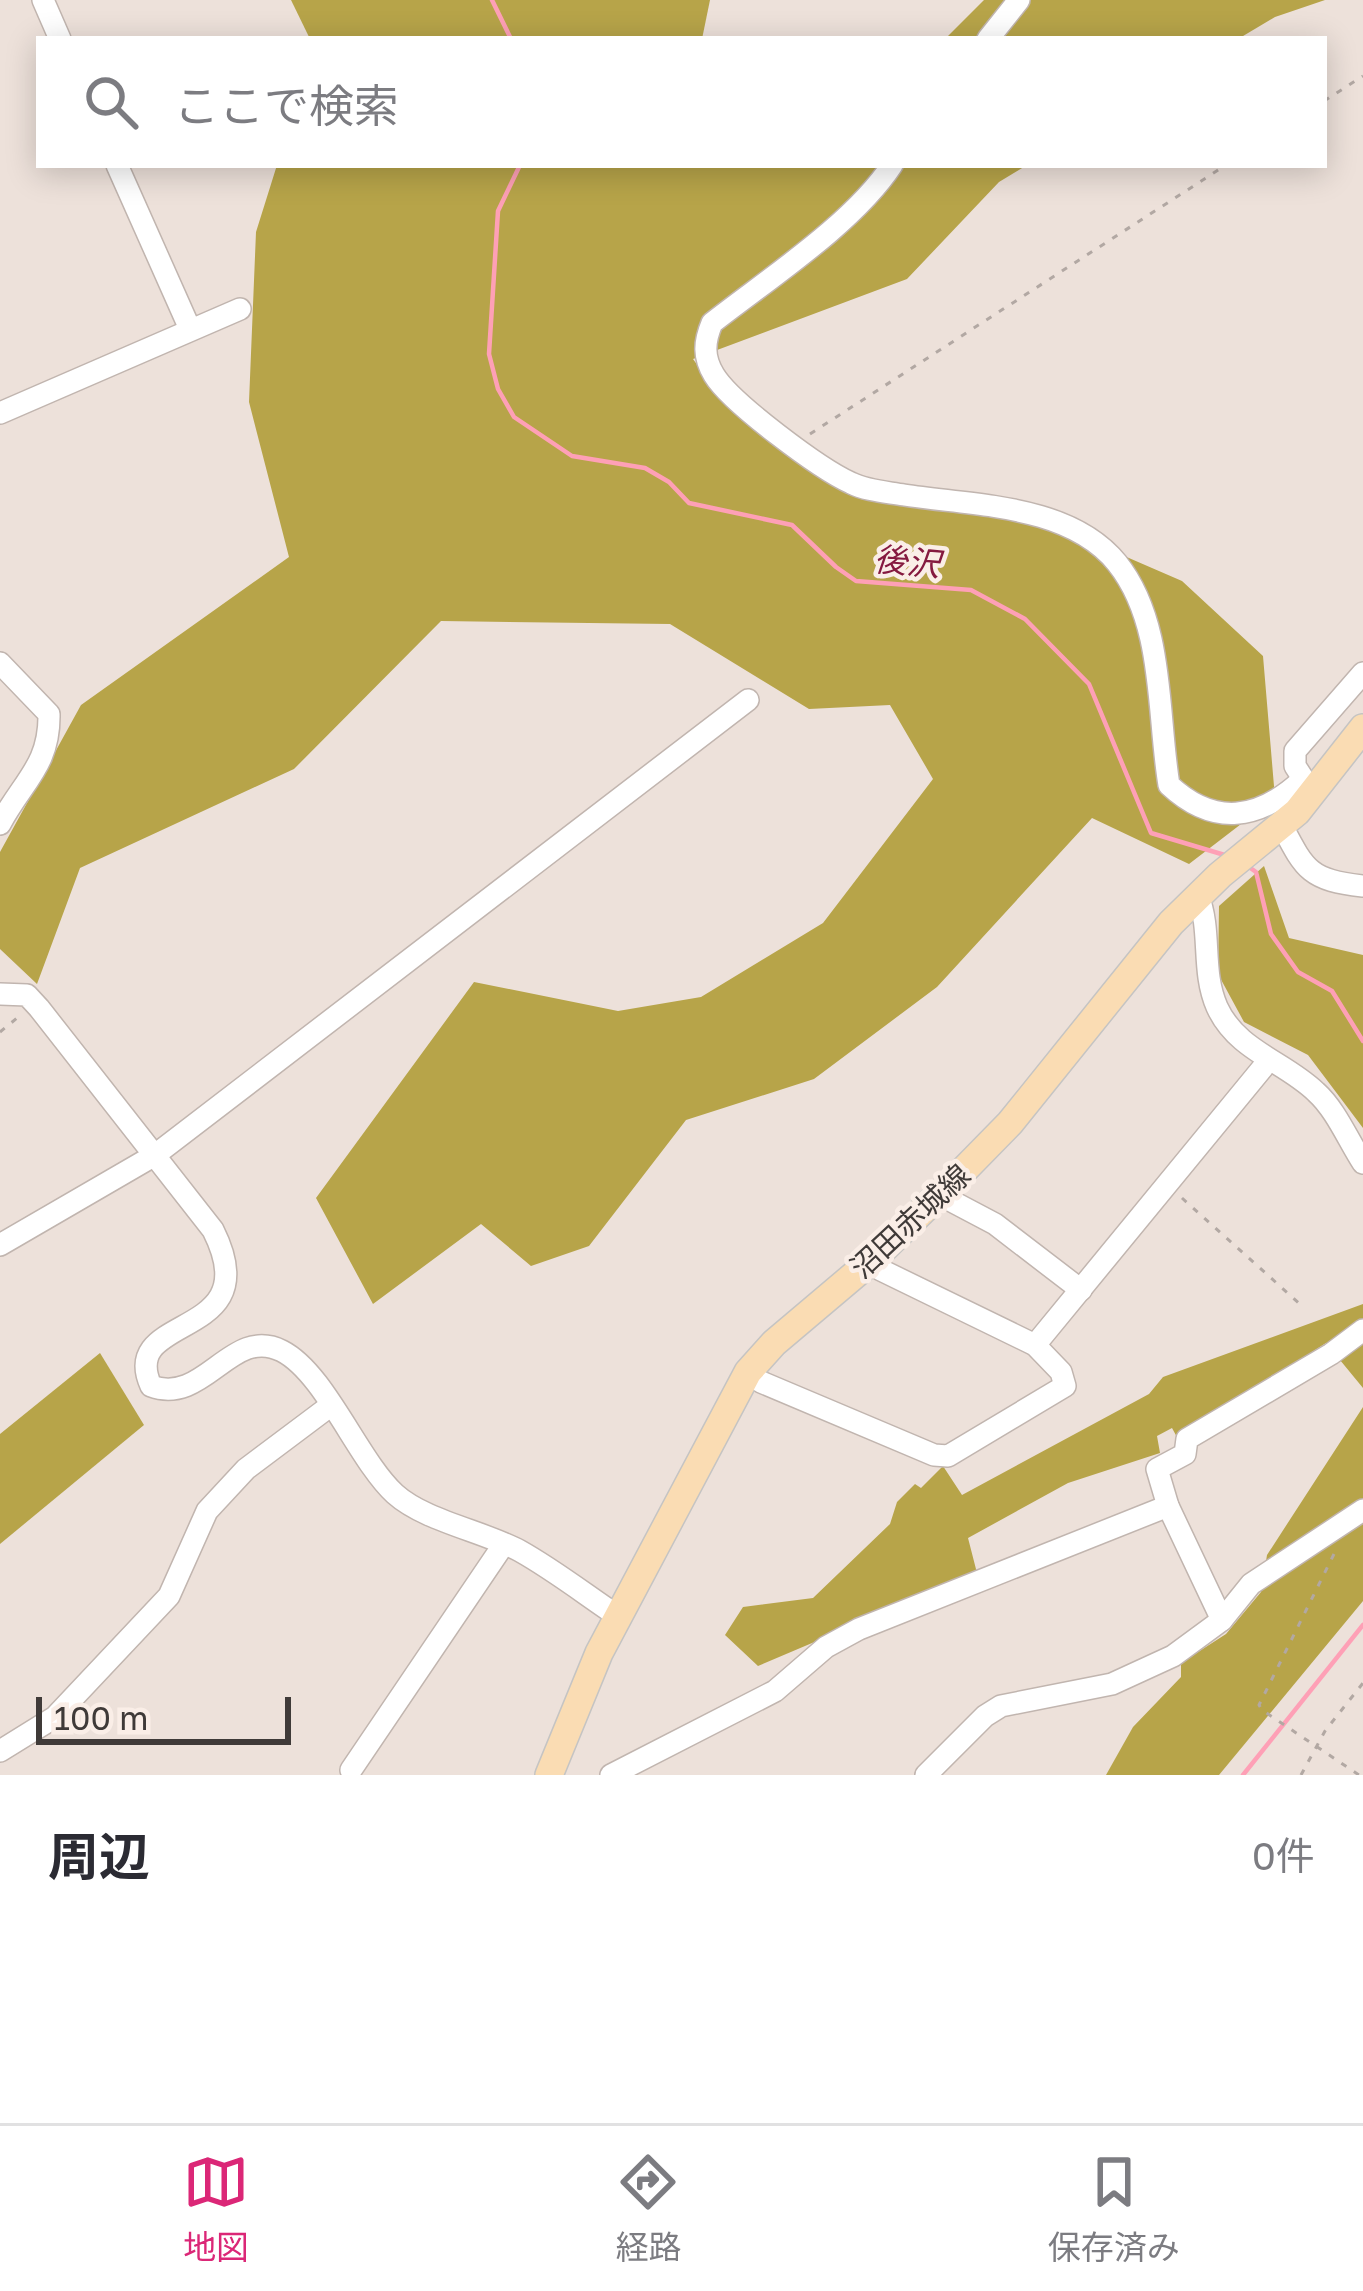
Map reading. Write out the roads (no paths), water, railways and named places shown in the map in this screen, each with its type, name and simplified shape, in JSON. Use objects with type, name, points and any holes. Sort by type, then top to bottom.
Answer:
[{"type":"main road","name":"沼田赤城線","points":[[549,1775],[584,1684],[748,1372],[800,1320],[871,1261],[1010,1123],[1171,923],[1272,831],[1363,728]]},
{"type":"street","points":[[43,0],[59,36]]},
{"type":"street","points":[[990,36],[1019,0]]},
{"type":"street","points":[[118,168],[190,329]]},
{"type":"street","points":[[890,168],[880,183],[807,249],[712,323],[704,342],[713,373],[724,388],[793,445],[852,484],[1060,520],[1116,561],[1135,593],[1155,668],[1169,784],[1184,799],[1216,811],[1244,814],[1308,787],[1295,766],[1295,751],[1363,673]]},
{"type":"street","points":[[0,413],[240,309]]},
{"type":"street","points":[[0,663],[49,714],[48,750],[0,824]]},
{"type":"street","points":[[0,1246],[155,1155],[748,700]]},
{"type":"street","points":[[1272,831],[1310,874],[1363,886]]},
{"type":"street","points":[[1198,896],[1207,968],[1217,1006],[1233,1033],[1322,1096],[1363,1162]]},
{"type":"street","points":[[0,994],[27,995],[213,1230],[228,1260],[227,1290],[210,1309],[148,1352],[144,1372],[151,1386],[166,1391],[188,1388],[250,1346],[280,1349],[304,1367],[394,1493],[417,1509],[504,1544],[619,1617]]},
{"type":"street","points":[[1036,1345],[1269,1060]]},
{"type":"street","points":[[940,1195],[995,1223],[1081,1290]]},
{"type":"street","points":[[748,1372],[761,1382],[934,1455],[949,1456],[1066,1386],[1061,1372],[1036,1345],[871,1261]]},
{"type":"street","points":[[1222,1620],[1168,1506],[1157,1469],[1185,1454],[1187,1439],[1363,1330]]},
{"type":"street","points":[[0,1751],[55,1717],[170,1596],[207,1511],[246,1469],[330,1406]]},
{"type":"street","points":[[611,1775],[775,1691],[826,1647],[860,1629],[1168,1506]]},
{"type":"street","points":[[926,1775],[1001,1706],[1112,1684],[1173,1656],[1222,1620],[1251,1584],[1363,1510]]},
{"type":"street","points":[[351,1770],[504,1544]]},
{"type":"waterway","name":"後沢","points":[[492,0],[510,36]]},
{"type":"waterway","name":"後沢","points":[[519,168],[498,211],[489,354],[498,389],[514,417],[572,456],[645,468],[669,482],[689,503],[792,525],[856,581],[971,590],[1025,619],[1089,684],[1151,833],[1228,856]]},
{"type":"waterway","name":"後沢","points":[[1249,867],[1256,872],[1271,934],[1298,972],[1332,991],[1363,1041]]},
{"type":"waterway","points":[[1243,1775],[1363,1625]]}]
